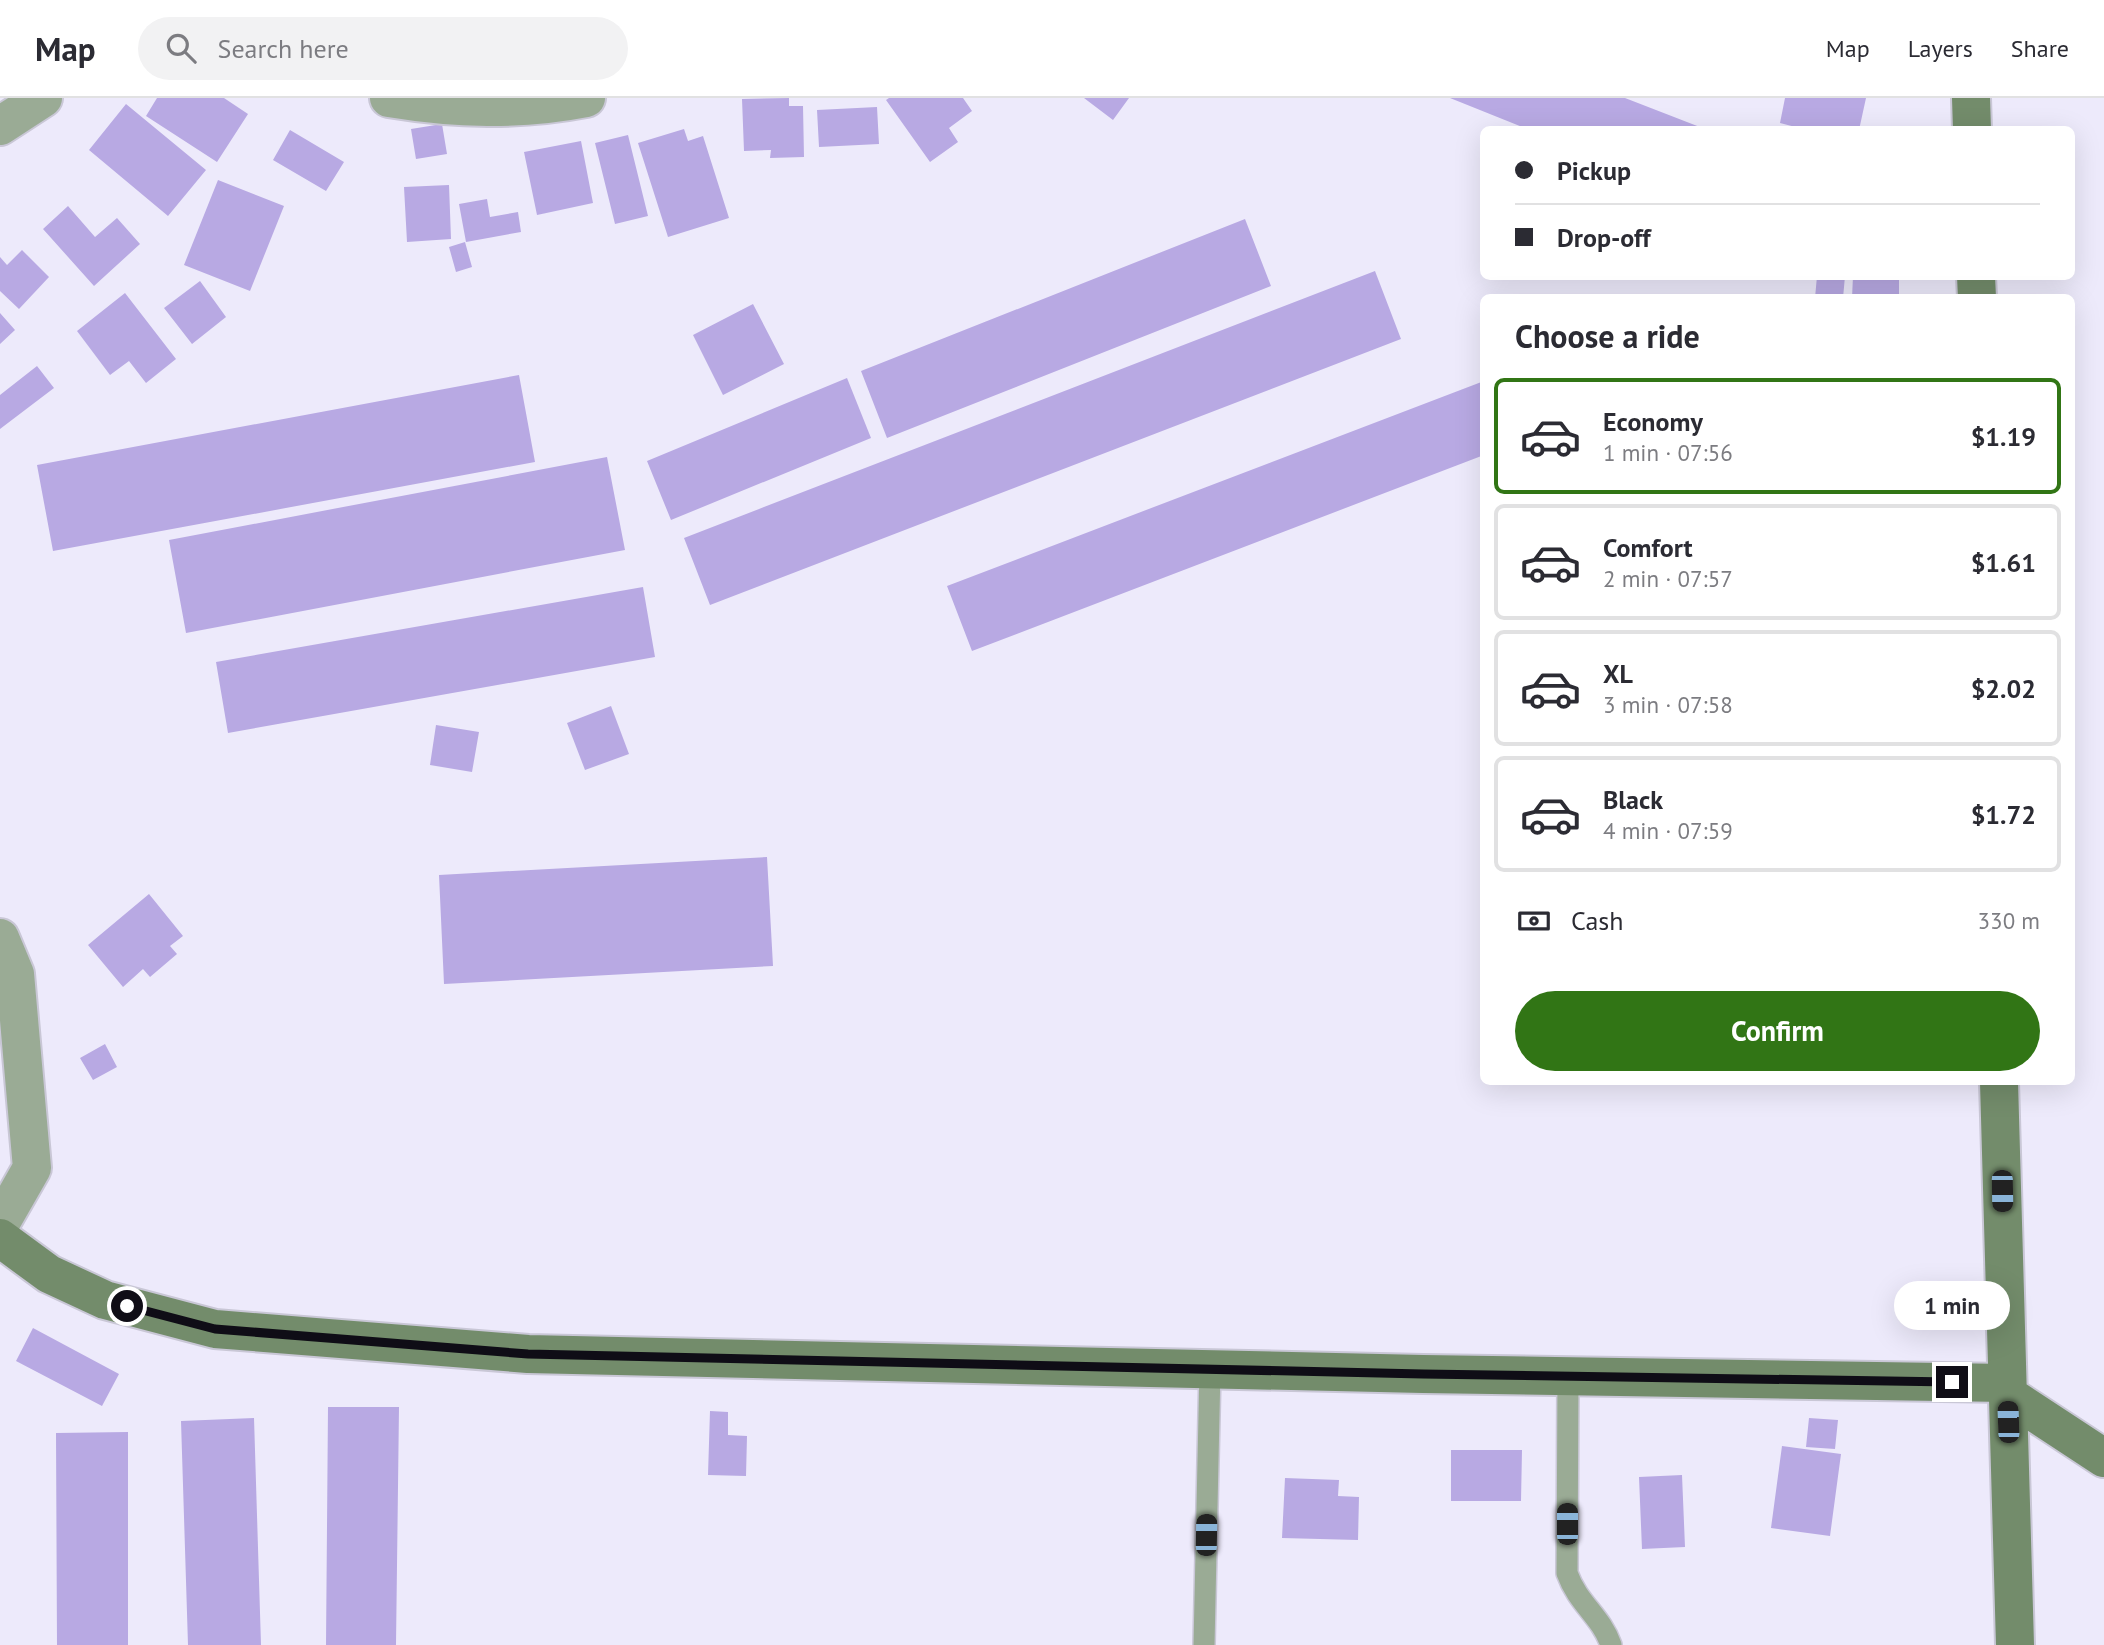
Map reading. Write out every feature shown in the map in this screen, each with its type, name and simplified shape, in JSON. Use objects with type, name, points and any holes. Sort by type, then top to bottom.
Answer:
[{"type":"street","points":[[0,126],[43,98]]},
{"type":"street","points":[[389,98],[435,106],[521,108],[586,98]]},
{"type":"street","points":[[1971,98],[1972,126]]},
{"type":"street","points":[[0,937],[15,974],[32,1168],[0,1224]]},
{"type":"street","points":[[1999,1085],[2015,1645]]},
{"type":"street","points":[[0,1238],[49,1274],[105,1300],[215,1329],[528,1354],[1568,1376],[2008,1389],[2104,1458]]},
{"type":"lane","points":[[1204,1645],[1210,1369]]},
{"type":"lane","points":[[1568,1376],[1567,1573],[1577,1596],[1596,1618],[1611,1645]]},
{"type":"building","points":[[157,98],[224,98],[248,114],[217,162],[146,116]]},
{"type":"building","points":[[789,98],[789,106],[803,106],[804,157],[770,158],[771,150],[744,151],[742,99]]},
{"type":"building","points":[[963,98],[972,111],[949,128],[958,142],[930,162],[886,100]]},
{"type":"building","points":[[1084,98],[1129,98],[1113,120]]},
{"type":"building","points":[[1450,98],[1625,98],[1697,126],[1520,126]]},
{"type":"building","points":[[1785,98],[1866,98],[1860,126],[1792,126],[1780,123]]},
{"type":"building","points":[[126,104],[206,170],[168,216],[89,150]]},
{"type":"building","points":[[877,107],[879,144],[819,147],[817,110]]},
{"type":"building","points":[[442,124],[447,154],[416,159],[411,129]]},
{"type":"building","points":[[684,129],[688,141],[703,136],[729,218],[668,237],[638,143]]},
{"type":"building","points":[[290,130],[344,162],[326,191],[273,160]]},
{"type":"building","points":[[628,135],[648,216],[615,224],[595,143]]},
{"type":"building","points":[[581,141],[593,203],[537,215],[524,152]]},
{"type":"building","points":[[218,180],[284,206],[250,291],[184,265]]},
{"type":"building","points":[[449,185],[451,239],[407,242],[404,187]]},
{"type":"building","points":[[487,199],[490,217],[518,212],[521,232],[466,242],[459,204]]},
{"type":"building","points":[[68,206],[95,237],[117,218],[140,244],[94,286],[43,229]]},
{"type":"building","points":[[1245,219],[1271,286],[887,438],[861,371]]},
{"type":"building","points":[[465,242],[472,267],[456,272],[449,247]]},
{"type":"building","points":[[22,250],[49,277],[19,309],[0,291],[0,257],[7,265]]},
{"type":"building","points":[[1375,271],[1401,339],[710,605],[684,538]]},
{"type":"building","points":[[1817,280],[1845,280],[1843,294],[1815,294]]},
{"type":"building","points":[[1853,280],[1899,280],[1899,294],[1852,294]]},
{"type":"building","points":[[200,281],[226,317],[192,344],[164,308]]},
{"type":"building","points":[[125,293],[176,359],[146,383],[129,361],[110,375],[77,331]]},
{"type":"building","points":[[753,304],[784,364],[723,395],[693,335]]},
{"type":"building","points":[[0,313],[15,330],[0,344]]},
{"type":"building","points":[[37,366],[54,388],[0,429],[0,395]]},
{"type":"building","points":[[519,375],[535,462],[53,551],[37,465]]},
{"type":"building","points":[[847,378],[871,438],[671,520],[647,461]]},
{"type":"building","points":[[1480,383],[1480,457],[972,651],[947,586]]},
{"type":"building","points":[[607,457],[625,550],[186,633],[169,540]]},
{"type":"building","points":[[643,587],[655,657],[228,733],[216,662]]},
{"type":"building","points":[[611,706],[629,754],[585,770],[567,723]]},
{"type":"building","points":[[436,725],[479,732],[472,772],[430,765]]},
{"type":"building","points":[[767,857],[773,966],[444,984],[439,875]]},
{"type":"building","points":[[149,894],[183,936],[170,946],[177,954],[150,977],[143,969],[123,987],[88,945]]},
{"type":"building","points":[[105,1044],[117,1067],[93,1080],[80,1058]]},
{"type":"building","points":[[33,1328],[119,1374],[102,1406],[16,1361]]},
{"type":"building","points":[[328,1407],[399,1407],[396,1645],[326,1645]]},
{"type":"building","points":[[710,1411],[728,1412],[728,1435],[747,1436],[746,1476],[708,1475]]},
{"type":"building","points":[[254,1418],[261,1645],[188,1645],[181,1421]]},
{"type":"building","points":[[1809,1418],[1838,1420],[1835,1449],[1806,1447]]},
{"type":"building","points":[[128,1432],[128,1645],[57,1645],[56,1433]]},
{"type":"building","points":[[1782,1446],[1841,1454],[1830,1536],[1771,1528]]},
{"type":"building","points":[[1451,1450],[1522,1450],[1521,1501],[1451,1501]]},
{"type":"building","points":[[1682,1475],[1685,1547],[1642,1549],[1639,1477]]},
{"type":"building","points":[[1285,1478],[1339,1480],[1338,1496],[1359,1497],[1358,1540],[1282,1538]]},
{"type":"route","points":[[127,1306],[215,1329],[528,1354],[1423,1374],[1952,1382]]}]
